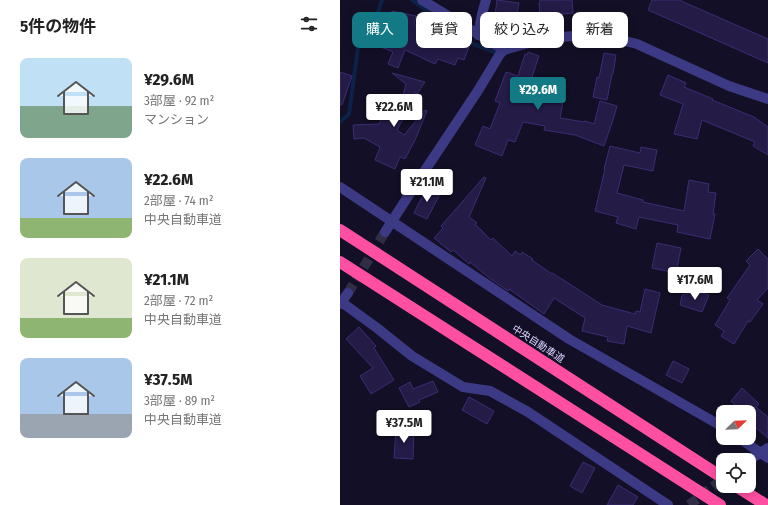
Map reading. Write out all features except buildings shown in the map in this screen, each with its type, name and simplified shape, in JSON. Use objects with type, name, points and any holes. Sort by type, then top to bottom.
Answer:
[{"type":"highway","name":"中央自動車道","points":[[340,230],[716,473]]},
{"type":"highway","points":[[340,262],[720,505]]},
{"type":"highway","points":[[747,493],[766,505]]},
{"type":"street","points":[[422,0],[504,50]]},
{"type":"street","points":[[478,35],[486,0]]},
{"type":"street","points":[[385,232],[504,50],[546,38],[602,35],[637,44],[729,86],[768,99]]},
{"type":"street","points":[[340,187],[569,339],[716,422]]},
{"type":"street","points":[[348,293],[341,303],[377,328],[412,356],[463,387],[490,391],[528,412],[668,505]]},
{"type":"street","points":[[751,445],[765,453]]},
{"type":"waterway","points":[[340,122],[349,114],[358,48],[372,30],[382,0]]},
{"type":"waterway","points":[[412,0],[473,44],[500,54]]},
{"type":"tunnel","points":[[348,293],[385,232]]},
{"type":"tunnel","points":[[689,505],[716,484]]}]
